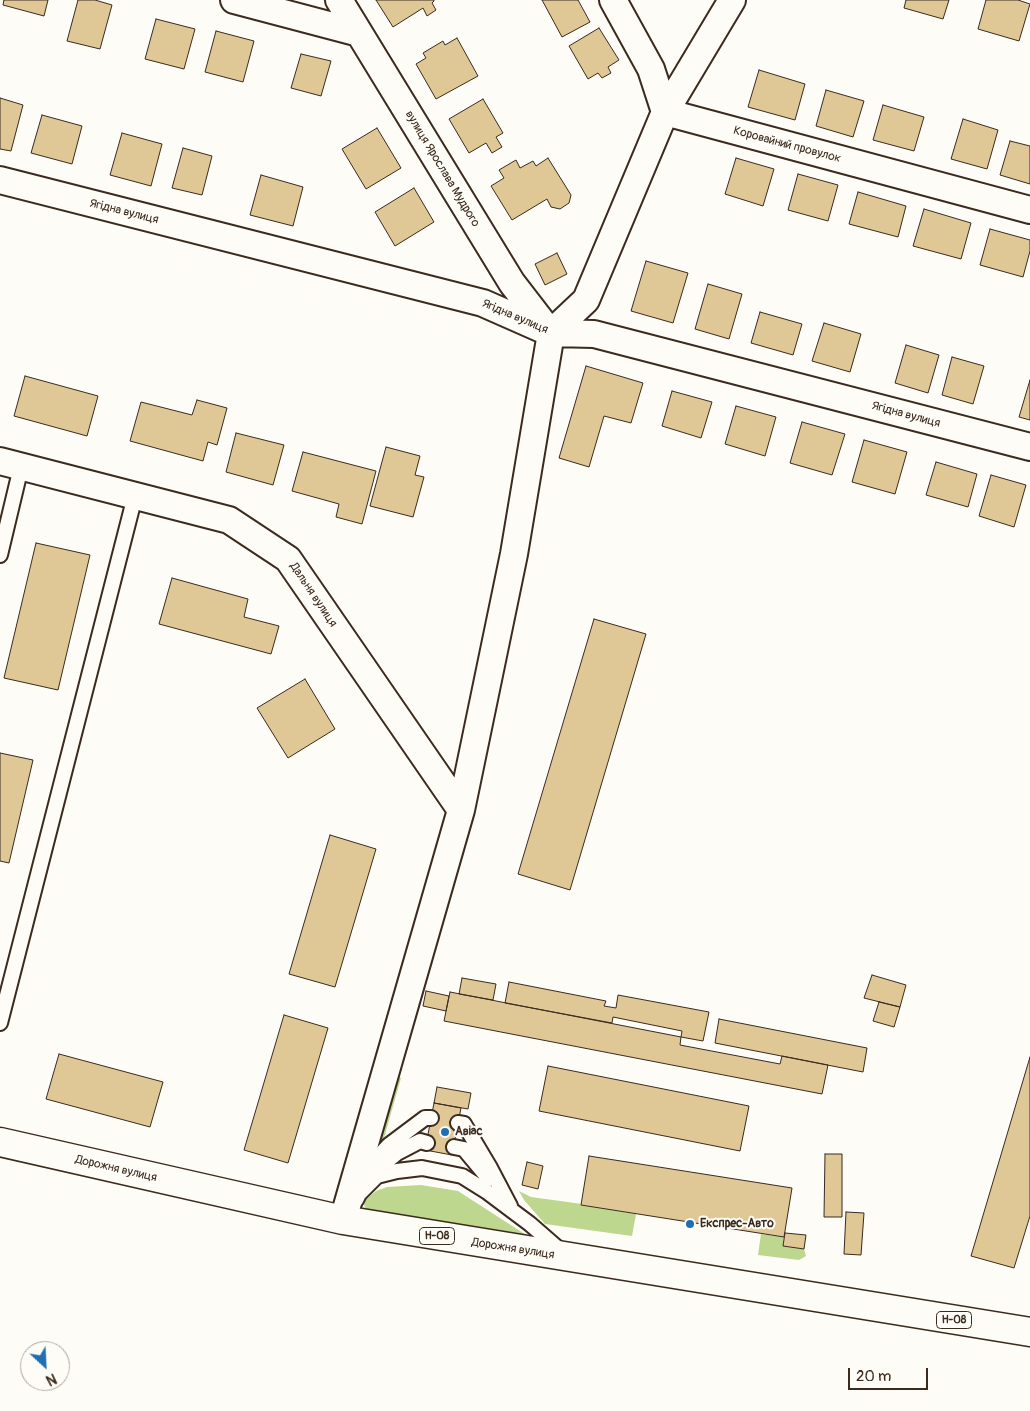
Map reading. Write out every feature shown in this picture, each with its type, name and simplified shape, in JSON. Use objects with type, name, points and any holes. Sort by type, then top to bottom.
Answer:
[{"type":"main road","name":"Дорожня вулиця","points":[[0,1142],[343,1220],[1030,1332]]},
{"type":"street","points":[[234,0],[359,33]]},
{"type":"street","name":"вулиця Ярослава Мудрого","points":[[339,0],[512,284],[551,333]]},
{"type":"street","points":[[613,0],[651,69],[665,112]]},
{"type":"street","points":[[343,1220],[461,810],[514,554],[551,333],[586,300],[665,112],[732,0]]},
{"type":"street","name":"Коровайний провулок","points":[[665,112],[1030,210]]},
{"type":"street","name":"Ягідна вулиця","points":[[0,180],[483,303],[551,333],[594,334],[1030,447]]},
{"type":"street","name":"Дальня вулиця","points":[[10,464],[229,520],[288,559],[461,810]]},
{"type":"lane","points":[[0,555],[10,464]]},
{"type":"lane","points":[[0,1023],[135,496]]},
{"type":"lane","points":[[359,1194],[373,1162],[389,1146],[425,1118],[431,1118]]},
{"type":"lane","points":[[458,1123],[464,1124],[490,1166],[512,1211]]},
{"type":"lane","points":[[343,1220],[376,1169],[397,1153],[420,1141],[427,1143]]},
{"type":"lane","points":[[454,1147],[464,1149],[488,1177],[512,1211]]},
{"type":"lane","points":[[359,1194],[377,1176],[397,1171],[422,1168],[462,1176],[486,1190],[570,1258]]},
{"type":"green space","points":[[395,1076],[401,1078],[384,1138],[375,1144]]},
{"type":"green space","points":[[421,1185],[458,1191],[537,1242],[366,1212],[365,1200],[376,1191],[387,1187]]},
{"type":"green space","points":[[519,1191],[531,1197],[636,1214],[632,1236],[545,1224],[524,1200]]},
{"type":"green space","points":[[761,1234],[784,1237],[783,1246],[804,1249],[806,1256],[799,1260],[758,1255]]},
{"type":"building","points":[[4,0],[48,0],[44,16],[3,5]]},
{"type":"building","points":[[78,0],[95,0],[112,5],[100,49],[67,41]]},
{"type":"building","points":[[376,0],[434,0],[432,3],[436,10],[427,16],[423,8],[393,27]]},
{"type":"building","points":[[542,0],[578,0],[590,22],[562,37]]},
{"type":"building","points":[[906,0],[949,0],[943,19],[904,8]]},
{"type":"building","points":[[986,0],[1018,0],[1030,4],[1019,41],[978,29]]},
{"type":"building","points":[[156,19],[195,29],[184,69],[145,59]]},
{"type":"building","points":[[599,28],[619,60],[608,67],[611,73],[602,78],[598,73],[588,79],[569,46]]},
{"type":"building","points":[[216,31],[254,41],[243,82],[205,72]]},
{"type":"building","points":[[457,38],[478,76],[436,99],[416,64],[426,58],[423,53],[443,41],[445,45]]},
{"type":"building","points":[[301,54],[331,61],[321,96],[291,88]]},
{"type":"building","points":[[759,70],[805,84],[795,120],[748,107]]},
{"type":"building","points":[[826,90],[864,101],[853,137],[816,126]]},
{"type":"building","points":[[0,98],[23,105],[11,151],[0,149]]},
{"type":"building","points":[[483,99],[503,133],[496,137],[502,147],[492,153],[486,143],[469,153],[449,119]]},
{"type":"building","points":[[883,105],[924,117],[914,151],[873,140]]},
{"type":"building","points":[[42,115],[82,126],[72,164],[31,153]]},
{"type":"building","points":[[963,119],[998,130],[987,169],[951,159]]},
{"type":"building","points":[[377,128],[401,168],[366,189],[342,149]]},
{"type":"building","points":[[122,133],[162,144],[151,186],[110,175]]},
{"type":"building","points":[[1010,141],[1030,146],[1030,184],[1000,175]]},
{"type":"building","points":[[183,148],[212,156],[202,195],[172,188]]},
{"type":"building","points":[[548,158],[571,195],[569,203],[560,209],[551,207],[547,199],[512,220],[491,186],[504,178],[499,170],[516,160],[520,168],[533,161],[536,166]]},
{"type":"building","points":[[736,158],[774,169],[763,206],[725,194]]},
{"type":"building","points":[[798,174],[838,185],[828,221],[788,210]]},
{"type":"building","points":[[261,175],[303,187],[293,226],[250,215]]},
{"type":"building","points":[[414,188],[434,222],[395,246],[375,212]]},
{"type":"building","points":[[858,192],[906,206],[898,237],[849,224]]},
{"type":"building","points":[[924,209],[971,223],[961,259],[913,246]]},
{"type":"building","points":[[990,229],[1030,240],[1030,251],[1023,277],[980,265]]},
{"type":"building","points":[[557,253],[567,274],[545,285],[535,264]]},
{"type":"building","points":[[646,261],[688,273],[673,323],[631,311]]},
{"type":"building","points":[[708,284],[742,294],[729,339],[695,329]]},
{"type":"building","points":[[760,312],[802,324],[793,355],[751,343]]},
{"type":"building","points":[[824,323],[861,334],[850,372],[812,361]]},
{"type":"building","points":[[906,345],[939,355],[928,393],[895,383]]},
{"type":"building","points":[[952,357],[984,366],[973,404],[942,395]]},
{"type":"building","points":[[586,366],[643,383],[631,423],[604,416],[589,467],[559,458]]},
{"type":"building","points":[[25,376],[98,396],[87,436],[14,416]]},
{"type":"building","points":[[1030,380],[1030,420],[1019,417]]},
{"type":"building","points":[[672,391],[712,402],[701,438],[662,426]]},
{"type":"building","points":[[197,400],[227,408],[217,445],[208,442],[203,461],[130,441],[141,402],[192,415]]},
{"type":"building","points":[[736,406],[776,417],[765,456],[725,444]]},
{"type":"building","points":[[802,422],[845,434],[832,475],[790,463]]},
{"type":"building","points":[[236,433],[284,445],[273,485],[226,472]]},
{"type":"building","points":[[864,440],[907,452],[895,494],[852,482]]},
{"type":"building","points":[[386,447],[420,456],[415,475],[424,477],[413,517],[370,506]]},
{"type":"building","points":[[303,452],[376,471],[362,524],[336,517],[339,504],[292,491]]},
{"type":"building","points":[[936,462],[977,474],[968,507],[926,495]]},
{"type":"building","points":[[991,475],[1026,485],[1014,527],[979,516]]},
{"type":"building","points":[[36,543],[90,555],[58,690],[4,678]]},
{"type":"building","points":[[172,578],[248,599],[244,617],[279,626],[271,654],[159,624]]},
{"type":"building","points":[[594,619],[646,634],[570,890],[518,874]]},
{"type":"building","points":[[305,679],[335,729],[288,758],[257,708]]},
{"type":"building","points":[[0,753],[33,760],[9,863],[0,861]]},
{"type":"building","points":[[330,835],[376,849],[335,987],[289,974]]},
{"type":"building","points":[[872,975],[906,985],[900,1007],[864,998]]},
{"type":"building","points":[[462,978],[496,984],[493,1000],[459,994]]},
{"type":"building","points":[[509,982],[606,1001],[604,1006],[616,1008],[618,995],[709,1012],[703,1041],[681,1037],[682,1031],[613,1017],[612,1023],[505,1003]]},
{"type":"building","points":[[426,991],[449,996],[446,1011],[423,1006]]},
{"type":"building","points":[[450,992],[681,1037],[680,1045],[780,1064],[782,1056],[828,1065],[822,1094],[444,1021]]},
{"type":"building","points":[[879,1002],[900,1007],[894,1027],[873,1021]]},
{"type":"building","points":[[284,1015],[328,1028],[288,1163],[244,1150]]},
{"type":"building","points":[[719,1019],[867,1048],[863,1072],[715,1043]]},
{"type":"building","points":[[59,1054],[163,1082],[150,1127],[46,1099]]},
{"type":"building","points":[[1030,1057],[1030,1216],[1014,1268],[971,1256]]},
{"type":"building","points":[[548,1066],[749,1106],[740,1151],[539,1111]]},
{"type":"building","points":[[437,1087],[471,1093],[468,1109],[434,1103]]},
{"type":"building","points":[[434,1103],[461,1108],[452,1155],[425,1150]]},
{"type":"building","points":[[825,1154],[842,1154],[842,1217],[824,1217]]},
{"type":"building","points":[[589,1156],[792,1188],[784,1237],[581,1205]]},
{"type":"building","points":[[527,1162],[543,1166],[538,1189],[522,1185]]},
{"type":"building","points":[[846,1212],[864,1213],[861,1255],[844,1254]]},
{"type":"building","points":[[785,1233],[806,1235],[804,1249],[783,1246]]},
{"type":"place","name":"Авіас","points":[[445,1132]]},
{"type":"place","name":"Експрес-Авто","points":[[690,1224]]}]
